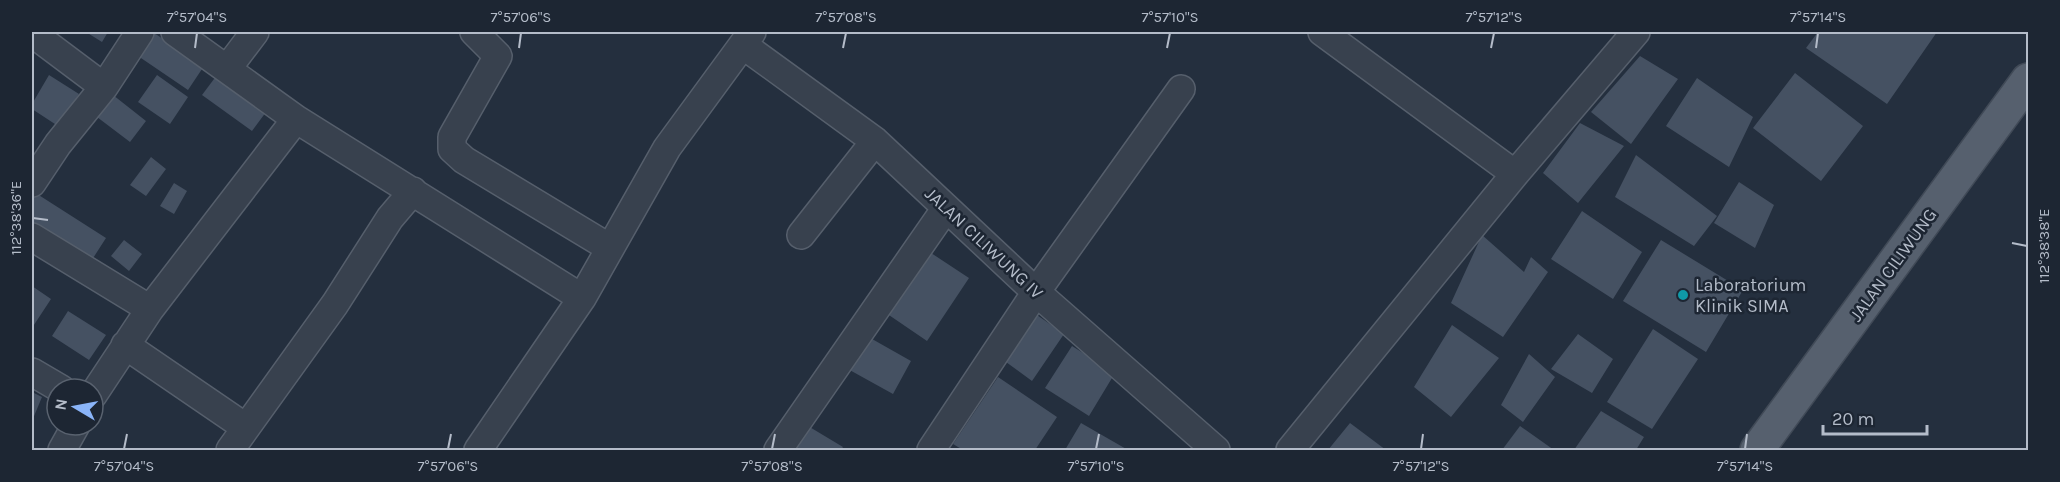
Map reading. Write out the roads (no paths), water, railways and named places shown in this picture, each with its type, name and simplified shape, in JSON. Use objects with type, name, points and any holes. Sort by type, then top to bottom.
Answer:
[{"type":"main road","name":"JALAN CILIWUNG","points":[[1756,450],[2028,80]]},
{"type":"street","points":[[32,183],[58,144],[104,87],[140,32]]},
{"type":"street","points":[[175,32],[297,119],[582,298]]},
{"type":"street","points":[[226,69],[255,32]]},
{"type":"street","points":[[474,32],[498,56],[452,137],[452,149],[464,160],[610,248]]},
{"type":"street","points":[[1322,32],[1515,174]]},
{"type":"street","points":[[1290,450],[1515,174],[1636,32]]},
{"type":"street","points":[[32,33],[104,87]]},
{"type":"street","points":[[478,450],[582,298],[667,148],[747,38]]},
{"type":"street","name":"JALAN CILIWUNG IV","points":[[747,38],[875,141],[1036,292],[1216,450]]},
{"type":"street","points":[[931,450],[1036,292],[1181,89]]},
{"type":"street","points":[[105,377],[150,309],[297,119]]},
{"type":"street","points":[[801,235],[875,141]]},
{"type":"street","points":[[230,450],[244,427],[335,304],[390,218],[413,191]]},
{"type":"street","points":[[778,450],[946,208]]},
{"type":"street","points":[[32,237],[150,309]]},
{"type":"street","points":[[125,345],[244,427]]},
{"type":"street","points":[[32,372],[45,380]]},
{"type":"place","name":"Laboratorium Klinik SIMA","points":[[1683,295]]}]
